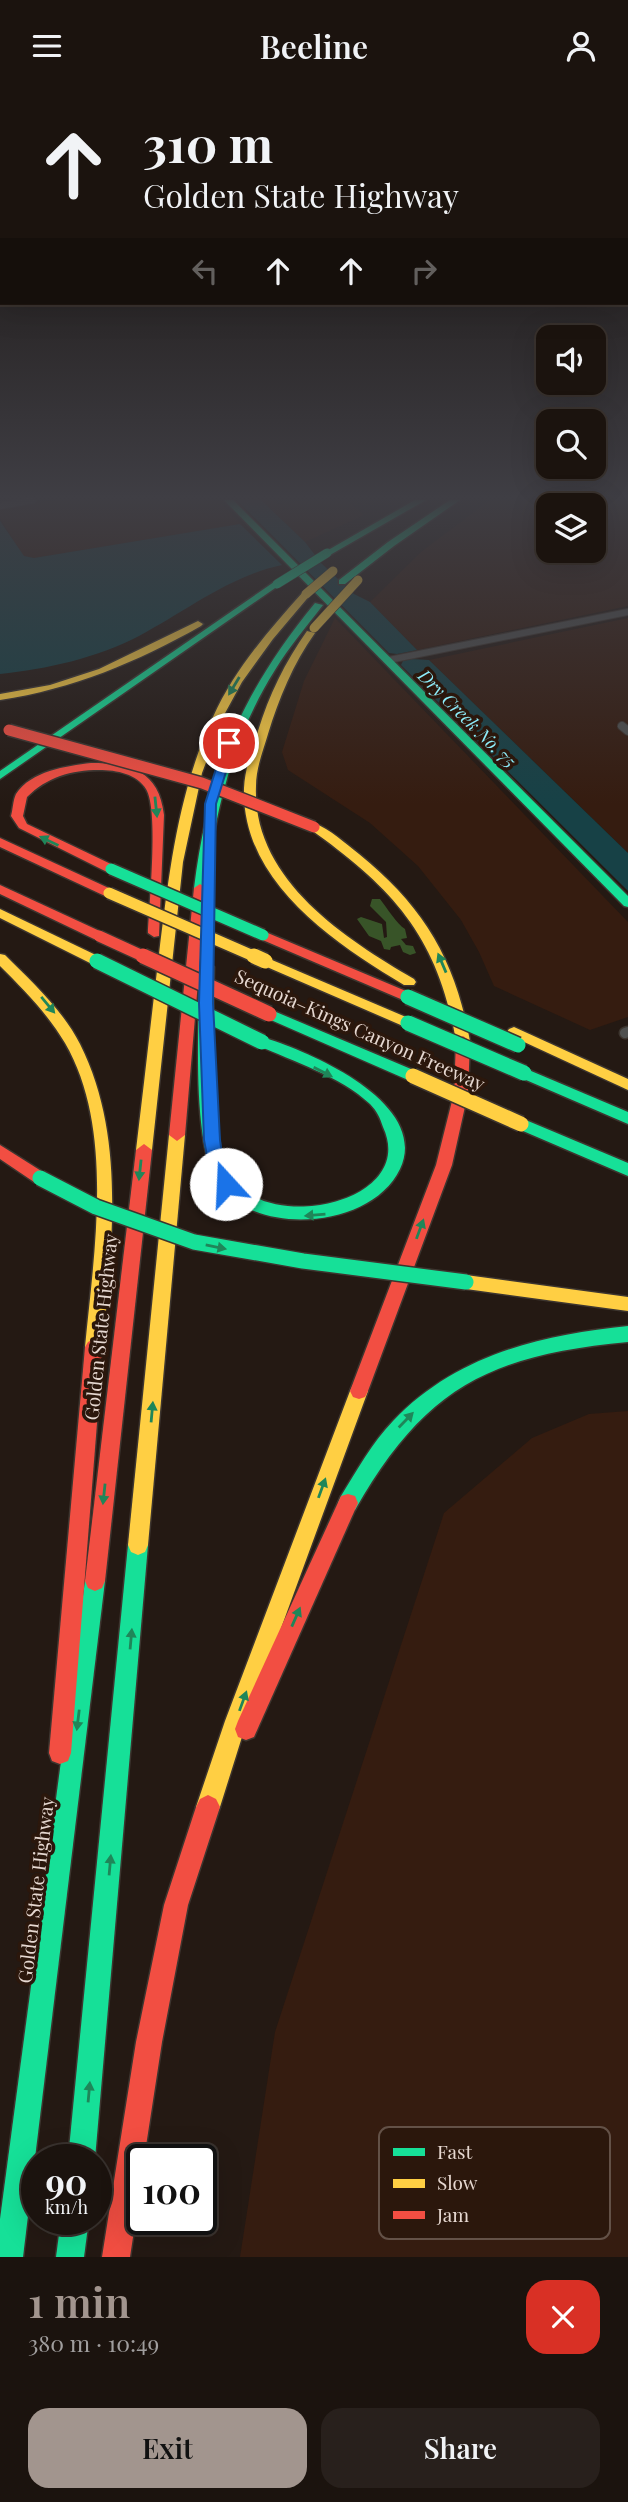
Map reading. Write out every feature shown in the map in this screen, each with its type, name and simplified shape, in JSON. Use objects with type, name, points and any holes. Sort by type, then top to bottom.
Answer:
[{"type":"main road","points":[[0,697],[62,687],[118,669],[242,601]]},
{"type":"main road","points":[[0,776],[249,601]]},
{"type":"main road","name":"Golden State Highway","points":[[82,2144],[203,852],[210,804],[236,725],[252,692],[311,601]]},
{"type":"main road","name":"Golden State Highway","points":[[9,2257],[90,1624],[177,853],[196,770],[214,723],[244,670],[271,633],[311,601]]},
{"type":"main road","points":[[330,601],[299,647],[278,687],[254,763],[250,795],[254,824],[266,855],[299,901],[343,941],[409,990]]},
{"type":"main road","points":[[333,601],[393,659],[628,903]]},
{"type":"main road","points":[[4,729],[213,785],[266,803],[337,841],[380,875],[413,912],[440,955],[450,981],[462,1028],[464,1049],[460,1102],[444,1165],[245,1695],[176,1905],[151,2029],[116,2257]]},
{"type":"main road","points":[[143,1137],[158,854],[155,795],[148,783],[117,768],[96,766],[54,773],[32,785],[21,796],[17,816],[27,829],[111,869],[263,935],[409,990],[628,1092]]},
{"type":"main road","points":[[0,913],[97,961],[262,1042],[356,1089],[382,1108],[390,1119],[396,1144],[394,1166],[387,1178],[366,1198],[354,1205],[323,1215],[278,1214],[250,1203],[236,1194],[219,1171],[212,1140],[206,1035],[210,804]]},
{"type":"main road","name":"Sequoia–Kings Canyon Freeway","points":[[0,842],[109,893],[628,1118]]},
{"type":"main road","name":"Sequoia–Kings Canyon Freeway","points":[[0,889],[270,1014],[628,1170]]},
{"type":"main road","points":[[0,958],[52,1009],[80,1055],[98,1109],[103,1148],[102,1239],[91,1388],[31,2094]]},
{"type":"main road","points":[[516,1038],[628,1084]]},
{"type":"main road","points":[[0,1151],[40,1178],[107,1212],[194,1242],[303,1261],[628,1304]]},
{"type":"main road","points":[[197,1835],[341,1518],[372,1462],[403,1422],[430,1397],[461,1376],[515,1350],[568,1337],[628,1334]]},
{"type":"main road","points":[[71,2257],[73,2235]]},
{"type":"street","points":[[393,659],[628,612]]},
{"type":"shaded area","points":[[371,601],[628,601],[628,606],[417,650]]},
{"type":"shaded area","points":[[335,618],[628,922],[628,1017],[590,1030],[494,986],[461,920],[418,866],[370,823],[288,770],[282,752],[304,681]]},
{"type":"shaded area","points":[[628,618],[628,853],[429,660]]},
{"type":"shaded area","points":[[628,1411],[628,2257],[240,2257],[275,2032],[444,1513],[532,1438],[589,1414]]},
{"type":"green space","points":[[372,899],[380,899],[405,929],[407,938],[401,939],[406,945],[413,946],[416,953],[410,955],[403,952],[400,945],[391,947],[390,950],[384,949],[381,941],[369,936],[357,919],[361,917],[382,924],[384,938],[387,937],[386,922],[370,906]]},
{"type":"water","points":[[0,601],[199,601],[139,636],[106,651],[54,666],[0,674]]},
{"type":"water","points":[[337,601],[370,602],[417,650],[389,653]]},
{"type":"water","name":"Dry Creek No. 75","points":[[429,660],[628,853],[628,891],[401,665],[403,661]]},
{"type":"traffic: fast","points":[[0,776],[252,601]]},
{"type":"traffic: fast","points":[[328,601],[628,903]]},
{"type":"traffic: fast","points":[[200,888],[212,809],[235,737],[270,670],[318,605]]},
{"type":"traffic: fast","points":[[111,869],[263,935]]},
{"type":"traffic: fast","points":[[97,961],[262,1042]]},
{"type":"traffic: fast","points":[[207,967],[209,1112],[212,1142],[226,1183],[251,1203],[282,1213],[317,1213],[349,1205],[376,1189],[393,1167],[397,1140],[383,1109],[344,1079],[262,1042]]},
{"type":"traffic: fast","points":[[408,997],[518,1045]]},
{"type":"traffic: fast","points":[[269,1014],[413,1076]]},
{"type":"traffic: fast","points":[[408,1023],[524,1073]]},
{"type":"traffic: fast","points":[[524,1073],[628,1118]]},
{"type":"traffic: fast","points":[[521,1124],[628,1170]]},
{"type":"traffic: fast","points":[[40,1178],[96,1207],[194,1242],[303,1261],[466,1282]]},
{"type":"traffic: fast","points":[[348,1503],[372,1462],[399,1428],[429,1400],[462,1377],[499,1359],[539,1347],[582,1338],[628,1334]]},
{"type":"traffic: fast","points":[[82,2144],[138,1545]]},
{"type":"traffic: fast","points":[[9,2257],[95,1581]]},
{"type":"traffic: fast","points":[[70,2257],[73,2235]]},
{"type":"traffic: slow","points":[[144,1150],[177,862],[197,773],[219,715],[237,682],[300,601]]},
{"type":"traffic: slow","points":[[314,628],[339,601]]},
{"type":"traffic: slow","points":[[0,697],[78,680],[126,661],[198,624]]},
{"type":"traffic: slow","points":[[310,633],[278,691],[254,762],[250,796],[256,828],[268,857],[284,884],[305,907],[355,948],[409,982]]},
{"type":"traffic: slow","points":[[314,827],[369,869],[414,917],[432,944],[446,973],[457,1006],[463,1041]]},
{"type":"traffic: slow","points":[[109,893],[265,961]]},
{"type":"traffic: slow","points":[[0,913],[97,961]]},
{"type":"traffic: slow","points":[[0,958],[43,1000],[72,1044],[91,1089],[101,1136],[105,1186],[94,1347]]},
{"type":"traffic: slow","points":[[265,961],[408,1023]]},
{"type":"traffic: slow","points":[[514,1032],[628,1085]]},
{"type":"traffic: slow","points":[[413,1076],[521,1124]]},
{"type":"traffic: slow","points":[[138,1545],[177,1135]]},
{"type":"traffic: slow","points":[[466,1282],[628,1304]]},
{"type":"traffic: slow","points":[[208,1807],[236,1721],[359,1391]]},
{"type":"traffic: jam","points":[[9,730],[202,783],[277,810],[314,827]]},
{"type":"traffic: jam","points":[[111,869],[23,826],[17,816],[21,796],[35,783],[48,776],[76,768],[121,768],[144,779],[155,795],[158,815],[154,933]]},
{"type":"traffic: jam","points":[[0,842],[109,893]]},
{"type":"traffic: jam","points":[[177,1135],[200,888]]},
{"type":"traffic: jam","points":[[0,889],[99,936]]},
{"type":"traffic: jam","points":[[263,935],[408,997]]},
{"type":"traffic: jam","points":[[99,936],[269,1014]]},
{"type":"traffic: jam","points":[[359,1391],[444,1165],[461,1093],[463,1041]]},
{"type":"traffic: jam","points":[[95,1581],[144,1150]]},
{"type":"traffic: jam","points":[[0,1151],[40,1178]]},
{"type":"traffic: jam","points":[[60,1753],[94,1347]]},
{"type":"traffic: jam","points":[[246,1729],[348,1503]]},
{"type":"traffic: jam","points":[[116,2257],[149,2042],[176,1905],[208,1807]]},
{"type":"route","points":[[226,1184],[215,1161],[212,1140],[206,1003],[210,804],[229,743]]}]
